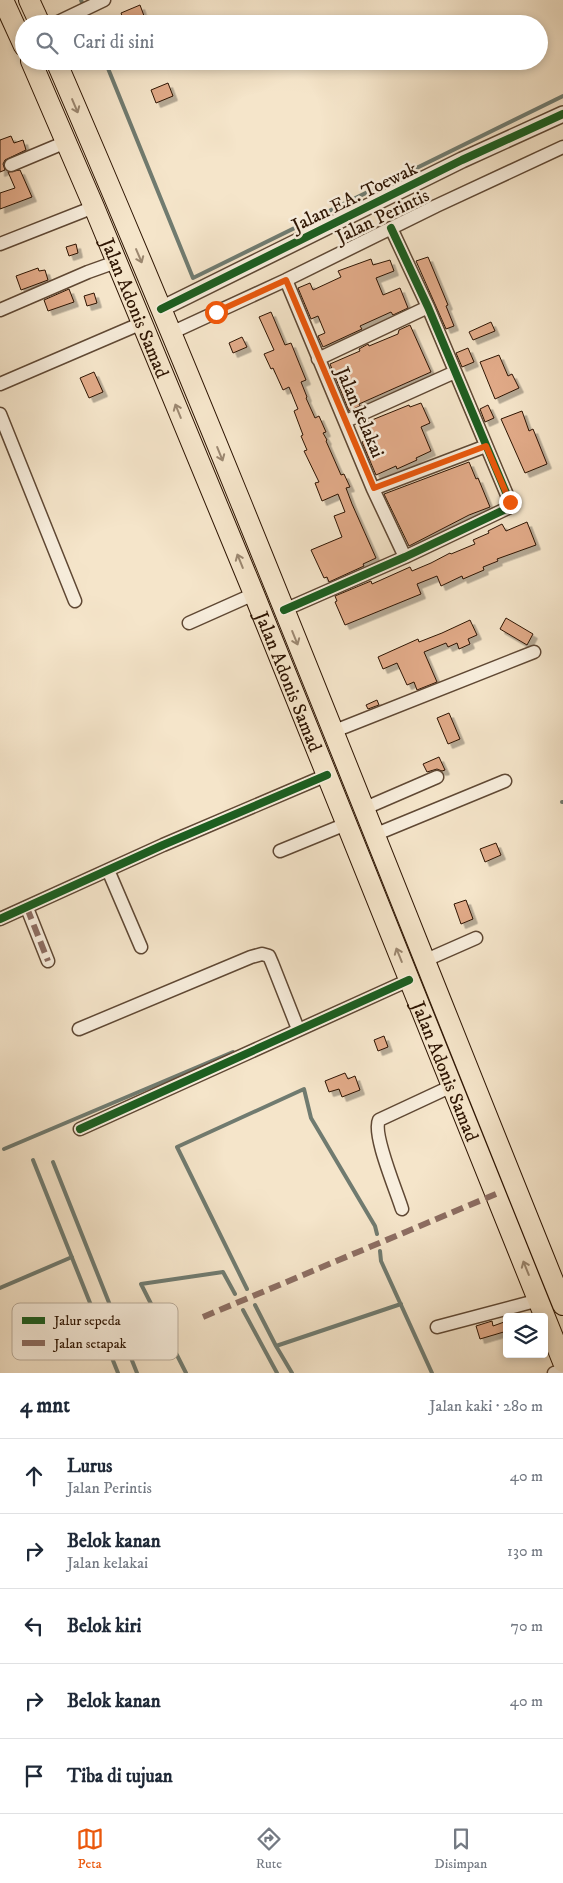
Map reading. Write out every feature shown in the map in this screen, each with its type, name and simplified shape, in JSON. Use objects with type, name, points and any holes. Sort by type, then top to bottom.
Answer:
[{"type":"highway","points":[[3,0],[15,26]]},
{"type":"highway","points":[[29,0],[36,15]]},
{"type":"highway","name":"Jalan Adonis Samad","points":[[34,70],[80,173],[254,594],[563,1362]]},
{"type":"highway","points":[[60,70],[290,607],[340,730],[363,809],[561,1295]]},
{"type":"highway","points":[[80,173],[100,165]]},
{"type":"street","points":[[72,15],[100,2]]},
{"type":"street","name":"Jalan EA. Toewak","points":[[161,308],[462,160],[563,114]]},
{"type":"street","points":[[11,165],[66,142]]},
{"type":"street","name":"Jalan Perintis","points":[[171,333],[563,147]]},
{"type":"street","points":[[0,244],[94,207]]},
{"type":"street","points":[[290,607],[405,557],[510,507],[510,502],[428,307],[391,228]]},
{"type":"street","points":[[0,310],[116,262]]},
{"type":"street","name":"Jalan kelakai","points":[[286,280],[318,359],[405,557]]},
{"type":"street","points":[[318,359],[428,307]]},
{"type":"street","points":[[0,384],[142,324]]},
{"type":"street","points":[[346,421],[455,372]]},
{"type":"street","points":[[0,414],[75,601]]},
{"type":"street","points":[[374,488],[486,446]]},
{"type":"street","points":[[189,623],[254,594]]},
{"type":"street","points":[[340,730],[534,652]]},
{"type":"street","points":[[0,920],[108,870],[327,775]]},
{"type":"street","points":[[363,809],[437,777]]},
{"type":"street","points":[[374,835],[505,781]]},
{"type":"street","points":[[280,851],[346,824]]},
{"type":"street","points":[[108,870],[141,947]]},
{"type":"street","points":[[26,908],[48,961]]},
{"type":"street","points":[[426,960],[473,939]]},
{"type":"street","points":[[79,1029],[251,956],[262,954],[269,956],[298,1029]]},
{"type":"street","points":[[80,1129],[409,980]]},
{"type":"street","points":[[402,1209],[379,1140],[376,1125],[379,1120],[452,1086]]},
{"type":"street","points":[[437,1327],[539,1300]]},
{"type":"street","points":[[554,1373],[563,1370]]},
{"type":"building","points":[[140,5],[144,15],[122,15],[121,13]]},
{"type":"building","points":[[168,83],[173,96],[156,103],[151,90]]},
{"type":"building","points":[[11,136],[14,143],[23,140],[26,150],[5,160],[3,164],[5,170],[0,172],[0,140]]},
{"type":"building","points":[[20,170],[32,197],[0,209],[0,193],[15,188],[8,172]]},
{"type":"building","points":[[76,244],[78,253],[69,256],[66,247]]},
{"type":"building","points":[[428,257],[448,305],[446,306],[454,326],[446,329],[416,261]]},
{"type":"building","points":[[371,259],[373,265],[390,260],[394,271],[376,278],[383,295],[400,288],[408,308],[393,315],[391,312],[360,326],[362,329],[323,347],[318,336],[325,333],[318,316],[311,319],[298,288],[310,283],[313,290],[341,277],[338,271]]},
{"type":"building","points":[[38,268],[39,271],[45,270],[48,280],[21,290],[16,276]]},
{"type":"building","points":[[69,289],[74,302],[48,311],[44,300]]},
{"type":"building","points":[[94,293],[97,303],[87,306],[84,296]]},
{"type":"building","points":[[271,312],[285,345],[291,343],[306,380],[301,382],[306,398],[315,418],[319,416],[326,432],[323,433],[326,441],[341,475],[344,474],[350,487],[346,488],[376,558],[363,564],[364,566],[329,582],[327,577],[324,578],[311,550],[342,537],[334,516],[345,512],[338,494],[322,501],[315,483],[319,482],[304,451],[307,450],[294,411],[298,409],[289,387],[283,390],[264,354],[274,350],[259,317]]},
{"type":"building","points":[[491,322],[495,331],[473,340],[469,332]]},
{"type":"building","points":[[410,325],[431,372],[359,404],[360,406],[349,411],[330,364],[360,351],[359,349],[368,344],[369,346],[398,334],[399,330]]},
{"type":"building","points":[[242,337],[247,347],[233,353],[229,343]]},
{"type":"building","points":[[468,348],[474,362],[462,367],[456,353]]},
{"type":"building","points":[[499,355],[508,376],[512,374],[519,388],[495,399],[480,362]]},
{"type":"building","points":[[94,372],[103,392],[89,398],[80,378]]},
{"type":"building","points":[[421,403],[430,423],[421,427],[431,451],[397,469],[396,466],[376,475],[362,442],[374,437],[367,422],[409,405],[410,407]]},
{"type":"building","points":[[488,405],[494,418],[485,422],[480,409]]},
{"type":"building","points":[[522,411],[529,431],[533,429],[547,464],[525,473],[501,419]]},
{"type":"building","points":[[469,462],[490,507],[469,515],[409,546],[384,494]]},
{"type":"building","points":[[527,522],[536,545],[497,559],[498,561],[483,567],[484,570],[463,579],[462,576],[441,586],[437,576],[417,584],[421,594],[345,625],[335,602],[337,601],[335,596],[371,581],[372,584],[410,567],[412,571],[431,563],[450,553],[475,544],[473,540],[489,533],[488,531],[502,524],[506,531]]},
{"type":"building","points":[[506,618],[533,634],[527,645],[500,629]]},
{"type":"building","points":[[470,620],[477,635],[468,639],[470,644],[459,649],[457,643],[448,647],[446,643],[424,652],[437,682],[417,690],[414,682],[407,685],[397,663],[383,669],[378,657],[418,639],[419,642]]},
{"type":"building","points":[[377,700],[379,705],[368,709],[366,705]]},
{"type":"building","points":[[449,713],[460,739],[448,744],[437,718]]},
{"type":"building","points":[[439,757],[445,770],[437,769],[427,772],[423,764]]},
{"type":"building","points":[[496,843],[501,855],[485,862],[480,849]]},
{"type":"building","points":[[466,900],[473,919],[461,924],[454,904]]},
{"type":"building","points":[[384,1036],[388,1047],[378,1051],[374,1040]]},
{"type":"building","points":[[345,1073],[348,1079],[355,1076],[360,1090],[342,1097],[339,1089],[329,1092],[325,1081]]},
{"type":"building","points":[[492,1321],[493,1326],[503,1322],[503,1332],[480,1339],[476,1326]]},
{"type":"waterway","points":[[81,0],[87,15]]},
{"type":"waterway","points":[[109,70],[193,278],[563,96]]},
{"type":"waterway","points":[[4,1149],[233,1052]]},
{"type":"waterway","points":[[247,1289],[177,1147],[304,1089],[311,1118],[375,1226],[377,1234]]},
{"type":"waterway","points":[[33,1160],[90,1303]]},
{"type":"waterway","points":[[53,1162],[109,1303]]},
{"type":"waterway","points":[[380,1251],[381,1261],[432,1373]]},
{"type":"waterway","points":[[0,1288],[72,1257]]},
{"type":"waterway","points":[[151,1303],[141,1284],[223,1272],[235,1294]]},
{"type":"waterway","points":[[276,1346],[401,1304]]},
{"type":"waterway","points":[[255,1305],[292,1373]]},
{"type":"waterway","points":[[243,1310],[277,1373]]},
{"type":"waterway","points":[[178,1357],[186,1373]]},
{"type":"waterway","points":[[113,1360],[118,1373]]},
{"type":"waterway","points":[[132,1360],[137,1373]]},
{"type":"marked path","points":[[27,908],[48,961]]},
{"type":"marked path","points":[[203,1317],[496,1194]]},
{"type":"cycle path","points":[[161,309],[462,160],[563,114]]},
{"type":"cycle path","points":[[284,610],[405,557],[510,507],[510,502],[428,307],[391,228]]},
{"type":"cycle path","points":[[0,919],[163,845],[327,775]]},
{"type":"cycle path","points":[[80,1129],[409,980]]},
{"type":"route","points":[[216,312],[286,280],[374,488],[486,446],[510,502]]}]
